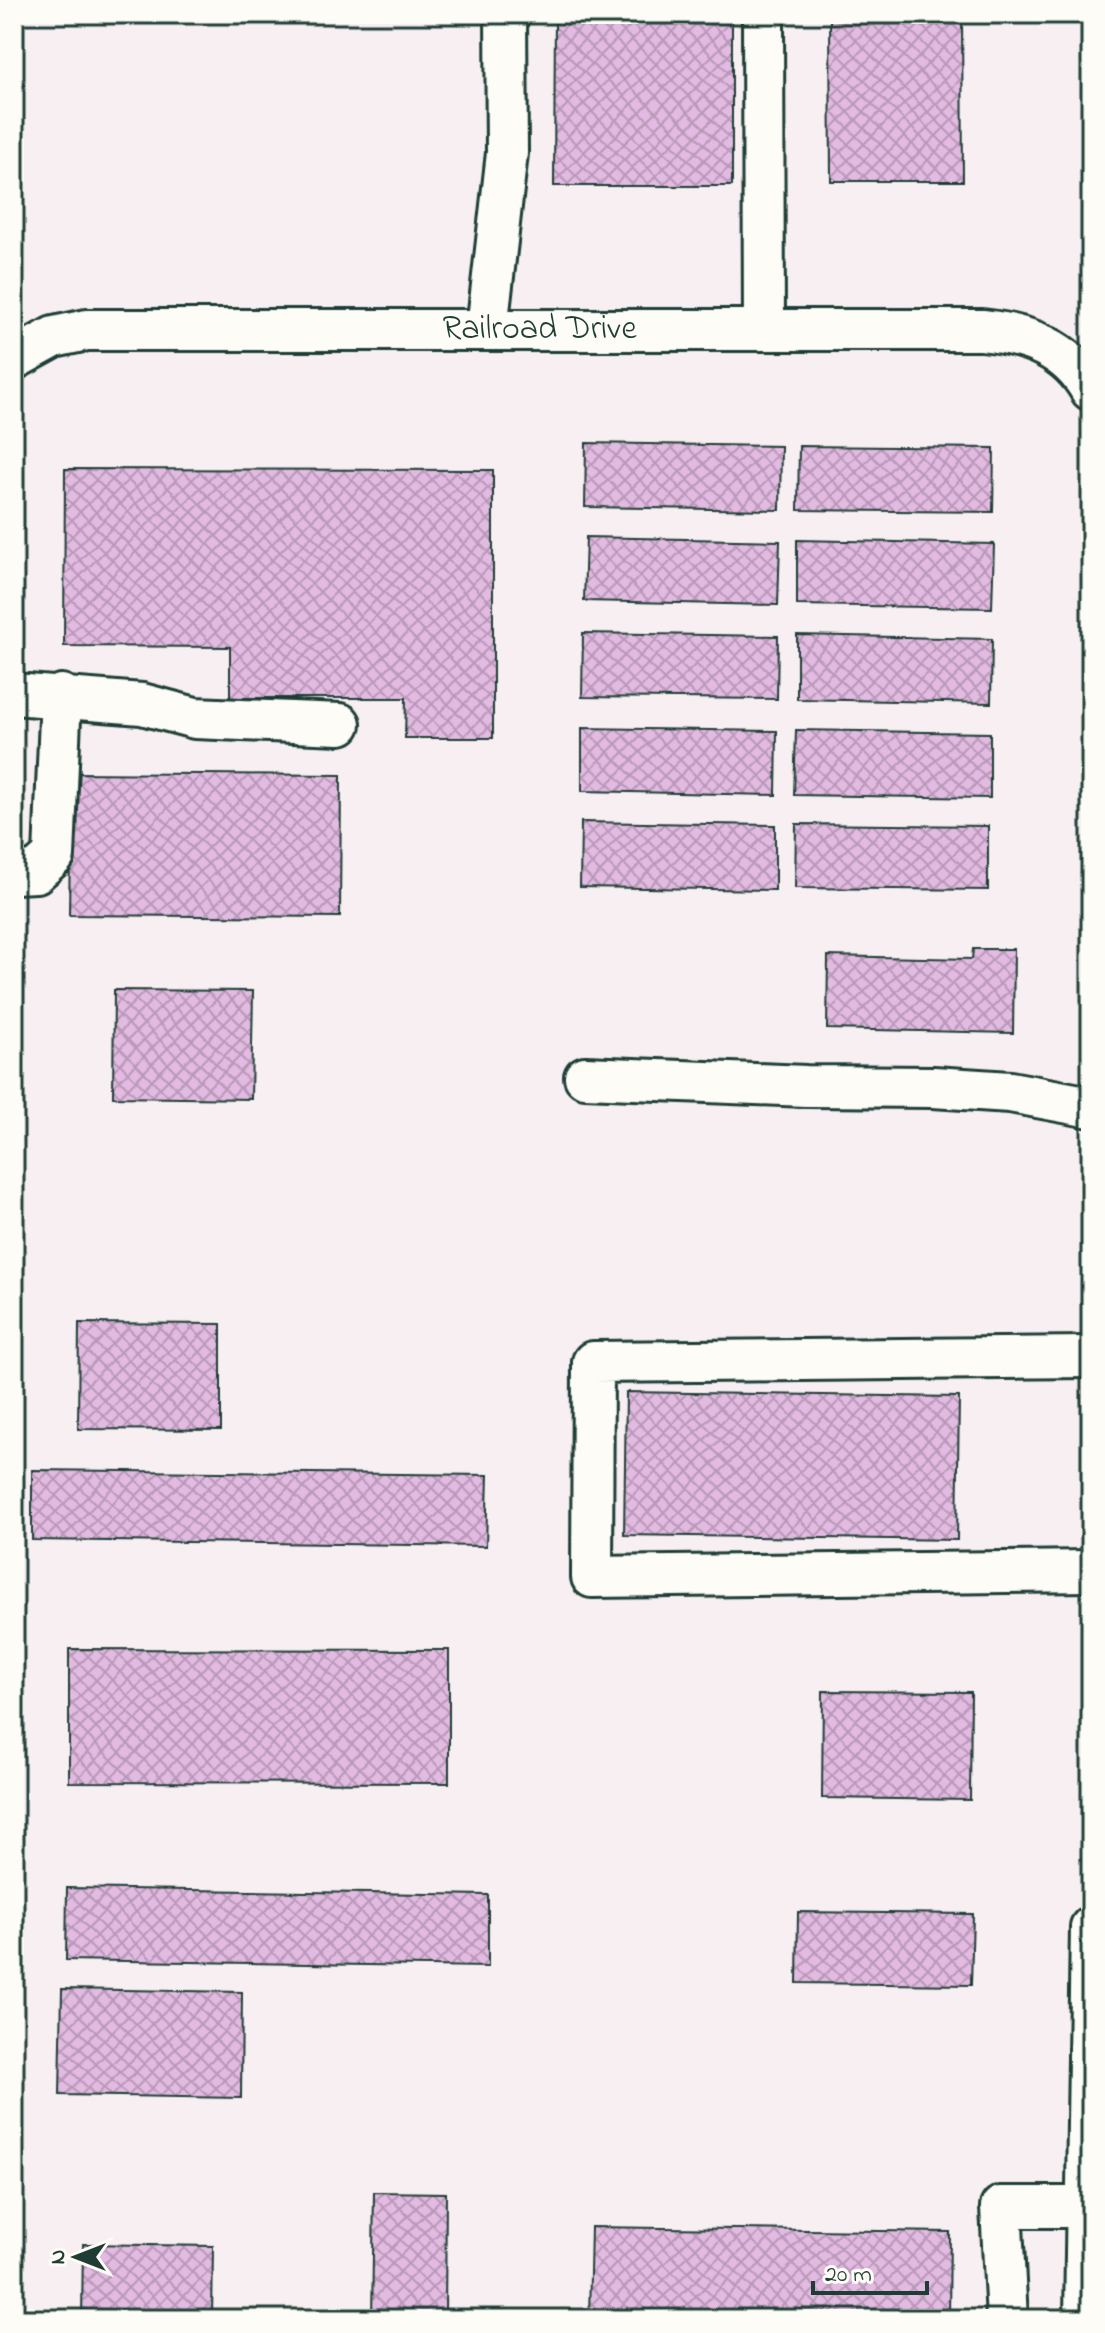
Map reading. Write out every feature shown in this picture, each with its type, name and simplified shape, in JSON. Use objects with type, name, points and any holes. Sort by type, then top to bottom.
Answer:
[{"type":"street","points":[[487,329],[507,153],[506,14]]},
{"type":"street","points":[[763,14],[764,330]]},
{"type":"street","name":"Railroad Drive","points":[[14,359],[54,337],[87,330],[982,330],[1009,333],[1043,343],[1067,359],[1091,390]]},
{"type":"street","points":[[14,694],[61,695],[142,704],[195,718],[340,724]]},
{"type":"street","points":[[14,873],[36,872],[54,856],[61,695]]},
{"type":"street","points":[[585,1077],[806,1086],[933,1087],[1010,1092],[1091,1107]]},
{"type":"street","points":[[1091,1357],[593,1362],[592,1577],[1091,1571]]},
{"type":"street","points":[[1085,2319],[1091,1927]]},
{"type":"street","points":[[1007,2319],[1001,2207],[1087,2207]]},
{"type":"building","points":[[555,14],[732,14],[732,186],[554,186]]},
{"type":"building","points":[[830,14],[962,14],[963,181],[831,181]]},
{"type":"building","points":[[586,443],[781,446],[780,510],[585,507]]},
{"type":"building","points":[[799,446],[994,448],[993,512],[798,510]]},
{"type":"building","points":[[65,469],[493,470],[493,738],[405,738],[406,698],[230,698],[230,647],[64,646]]},
{"type":"building","points":[[586,537],[780,541],[778,605],[584,601]]},
{"type":"building","points":[[797,540],[994,544],[992,608],[797,605]]},
{"type":"building","points":[[583,633],[778,636],[777,699],[582,697]]},
{"type":"building","points":[[797,635],[992,639],[991,703],[797,699]]},
{"type":"building","points":[[582,728],[777,731],[776,795],[582,791]]},
{"type":"building","points":[[796,730],[990,733],[990,798],[794,795]]},
{"type":"building","points":[[71,773],[341,775],[340,917],[69,915]]},
{"type":"building","points":[[581,822],[775,825],[775,890],[580,887]]},
{"type":"building","points":[[796,824],[988,826],[988,890],[795,888]]},
{"type":"building","points":[[973,949],[1014,949],[1013,1033],[827,1029],[828,956],[972,959]]},
{"type":"building","points":[[114,990],[253,991],[251,1099],[113,1097]]},
{"type":"building","points":[[79,1323],[221,1324],[221,1430],[78,1429]]},
{"type":"building","points":[[626,1392],[959,1397],[957,1540],[624,1535]]},
{"type":"building","points":[[32,1470],[488,1475],[486,1546],[32,1540]]},
{"type":"building","points":[[69,1649],[449,1650],[449,1783],[69,1782]]},
{"type":"building","points":[[823,1691],[971,1692],[970,1800],[822,1798]]},
{"type":"building","points":[[67,1888],[488,1895],[488,1967],[66,1960]]},
{"type":"building","points":[[798,1912],[973,1914],[971,1985],[797,1983]]},
{"type":"building","points":[[62,1989],[242,1992],[241,2098],[60,2095]]},
{"type":"building","points":[[374,2192],[446,2193],[445,2319],[372,2319]]},
{"type":"building","points":[[591,2227],[950,2232],[949,2319],[589,2319]]},
{"type":"building","points":[[83,2244],[213,2246],[212,2319],[82,2319]]}]
